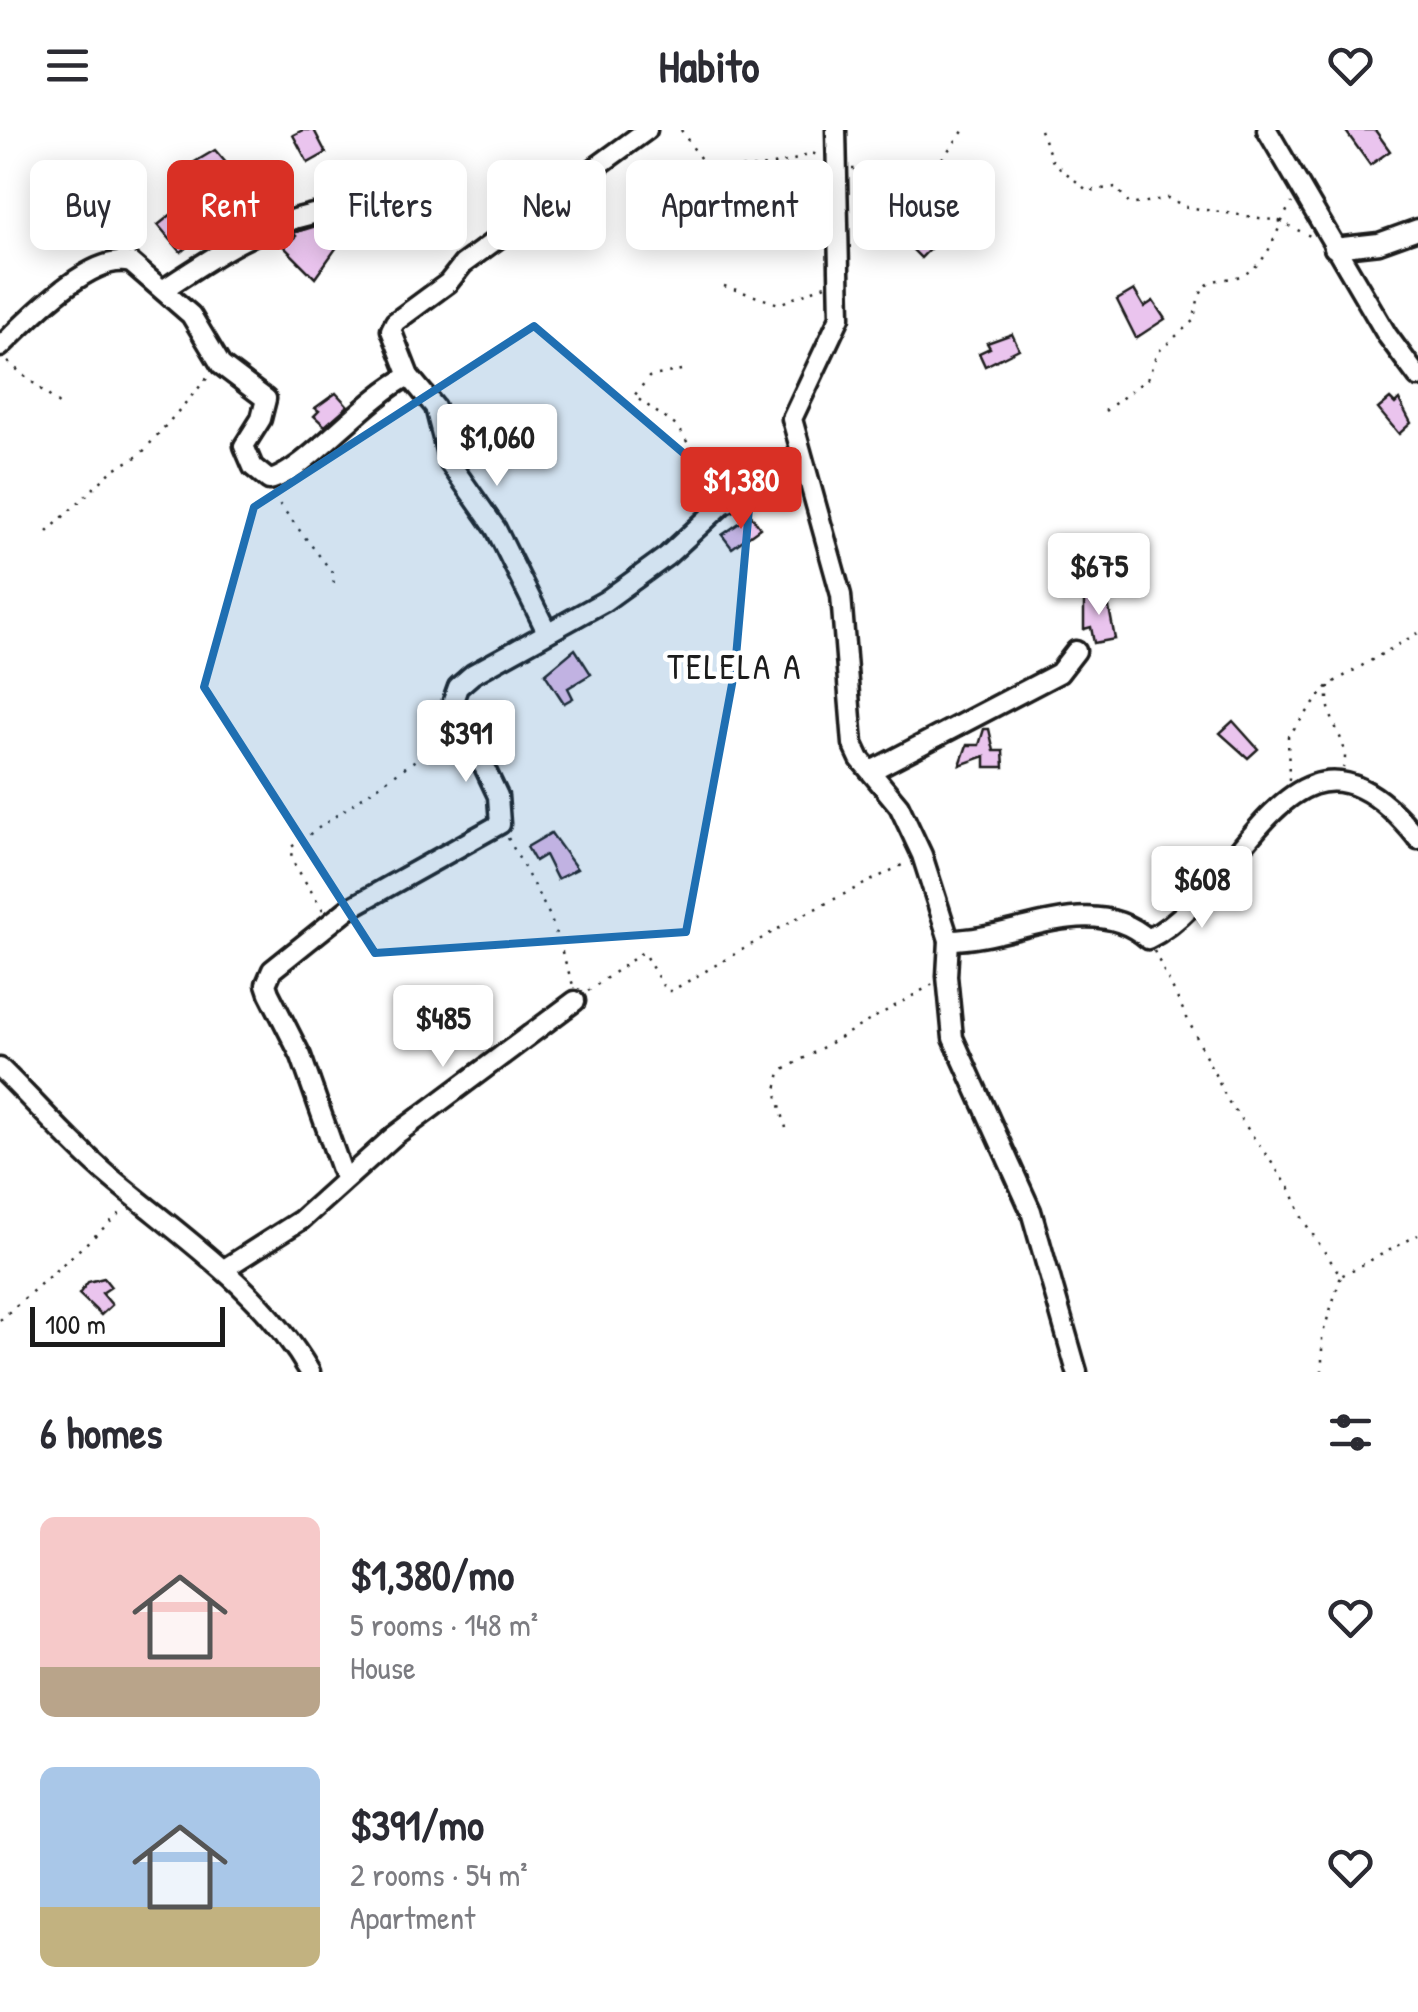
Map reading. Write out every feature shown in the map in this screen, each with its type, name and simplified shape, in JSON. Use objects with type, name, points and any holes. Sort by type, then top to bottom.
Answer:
[{"type":"street","points":[[547,632],[496,529],[449,462],[435,407],[409,376],[391,330],[524,216],[647,130]]},
{"type":"street","points":[[836,130],[840,317],[793,409],[793,434],[841,596],[851,736],[860,759],[899,806],[922,855],[950,940],[947,976],[959,1056],[1031,1211],[1078,1372]]},
{"type":"street","points":[[1267,130],[1334,248],[1418,377]]},
{"type":"street","points":[[164,289],[220,252],[286,220],[313,214]]},
{"type":"street","points":[[1334,248],[1379,243],[1418,229]]},
{"type":"street","points":[[2,352],[49,301],[104,263],[132,263],[191,315],[221,366],[267,402],[244,446],[262,478],[282,476],[369,401],[409,376]]},
{"type":"street","points":[[344,1178],[301,1056],[266,984],[272,970],[369,895],[500,824],[498,796],[453,701],[458,687],[620,590],[666,556],[723,504],[802,468]]},
{"type":"street","points":[[871,770],[1059,673],[1076,651]]},
{"type":"street","points":[[950,940],[1000,936],[1077,917],[1130,925],[1148,939],[1170,928],[1191,908],[1243,841],[1287,803],[1335,778],[1368,789],[1385,801],[1418,839]]},
{"type":"street","points":[[224,1269],[301,1220],[344,1178],[575,1001]]},
{"type":"street","points":[[0,1068],[93,1162],[224,1269],[292,1344],[310,1372]]},
{"type":"path","points":[[681,130],[717,183],[736,167],[754,170],[769,162],[790,164],[812,153],[853,169]]},
{"type":"path","points":[[942,160],[964,130]]},
{"type":"path","points":[[1040,130],[1047,155],[1088,191],[1116,187],[1130,205],[1168,198],[1187,207],[1279,221],[1334,248]]},
{"type":"path","points":[[1105,411],[1148,378],[1157,353],[1194,320],[1197,297],[1218,277],[1250,272],[1272,247],[1279,221],[1302,190]]},
{"type":"path","points":[[724,286],[779,304],[840,279]]},
{"type":"path","points":[[2,352],[60,406]]},
{"type":"path","points":[[47,532],[114,470],[140,455],[165,430],[182,402],[221,366]]},
{"type":"path","points":[[681,370],[649,378],[634,396],[679,428],[723,504]]},
{"type":"path","points":[[262,478],[332,572],[334,584]]},
{"type":"path","points":[[1287,803],[1288,736],[1329,685],[1418,632]]},
{"type":"path","points":[[1329,685],[1327,714],[1346,756],[1335,778]]},
{"type":"path","points":[[330,923],[293,862],[290,848],[464,727]]},
{"type":"path","points":[[500,824],[541,897],[571,967],[575,1001],[643,952],[666,991],[680,986],[796,918],[922,855]]},
{"type":"path","points":[[1148,939],[1228,1101],[1291,1190],[1303,1220],[1341,1276]]},
{"type":"path","points":[[786,1128],[776,1090],[780,1072],[947,976]]},
{"type":"path","points":[[0,1320],[136,1197]]},
{"type":"path","points":[[1322,1372],[1322,1336],[1341,1276],[1418,1235]]},
{"type":"highlighted area","points":[[534,326],[749,509],[735,668],[686,932],[375,953],[204,687],[254,507]]},
{"type":"building","points":[[314,130],[326,153],[308,163],[293,135]]},
{"type":"building","points":[[1345,130],[1375,130],[1390,151],[1370,165]]},
{"type":"building","points":[[215,150],[224,160],[198,160]]},
{"type":"building","points":[[167,218],[167,236],[158,225]]},
{"type":"building","points":[[314,227],[314,250],[335,250],[315,278],[287,250],[294,250],[294,233]]},
{"type":"building","points":[[913,250],[929,250],[921,258]]},
{"type":"building","points":[[1134,290],[1144,307],[1153,301],[1165,319],[1136,338],[1117,300]]},
{"type":"building","points":[[1012,334],[1019,349],[985,366],[979,353],[990,348],[987,343]]},
{"type":"building","points":[[336,393],[348,406],[325,426],[314,416],[319,411],[315,408]]},
{"type":"building","points":[[1390,399],[1395,404],[1399,400],[1411,423],[1399,434],[1378,409]]},
{"type":"building","points":[[751,515],[760,528],[732,548],[722,535]]},
{"type":"building","points":[[1106,592],[1115,639],[1094,643],[1091,627],[1084,629],[1084,597]]},
{"type":"building","points":[[575,649],[591,674],[568,688],[573,698],[564,703],[545,674]]},
{"type":"building","points":[[1233,721],[1258,749],[1248,758],[1220,733]]},
{"type":"building","points":[[984,729],[989,729],[994,751],[1003,751],[1004,767],[985,767],[985,756],[960,765],[967,745],[979,745]]},
{"type":"building","points":[[551,833],[577,869],[557,879],[545,855],[535,861],[527,847]]},
{"type":"building","points":[[104,1278],[111,1287],[102,1293],[112,1305],[101,1315],[79,1294],[88,1282]]},
{"type":"district","name":"TELELA A","points":[[735,667]]}]
